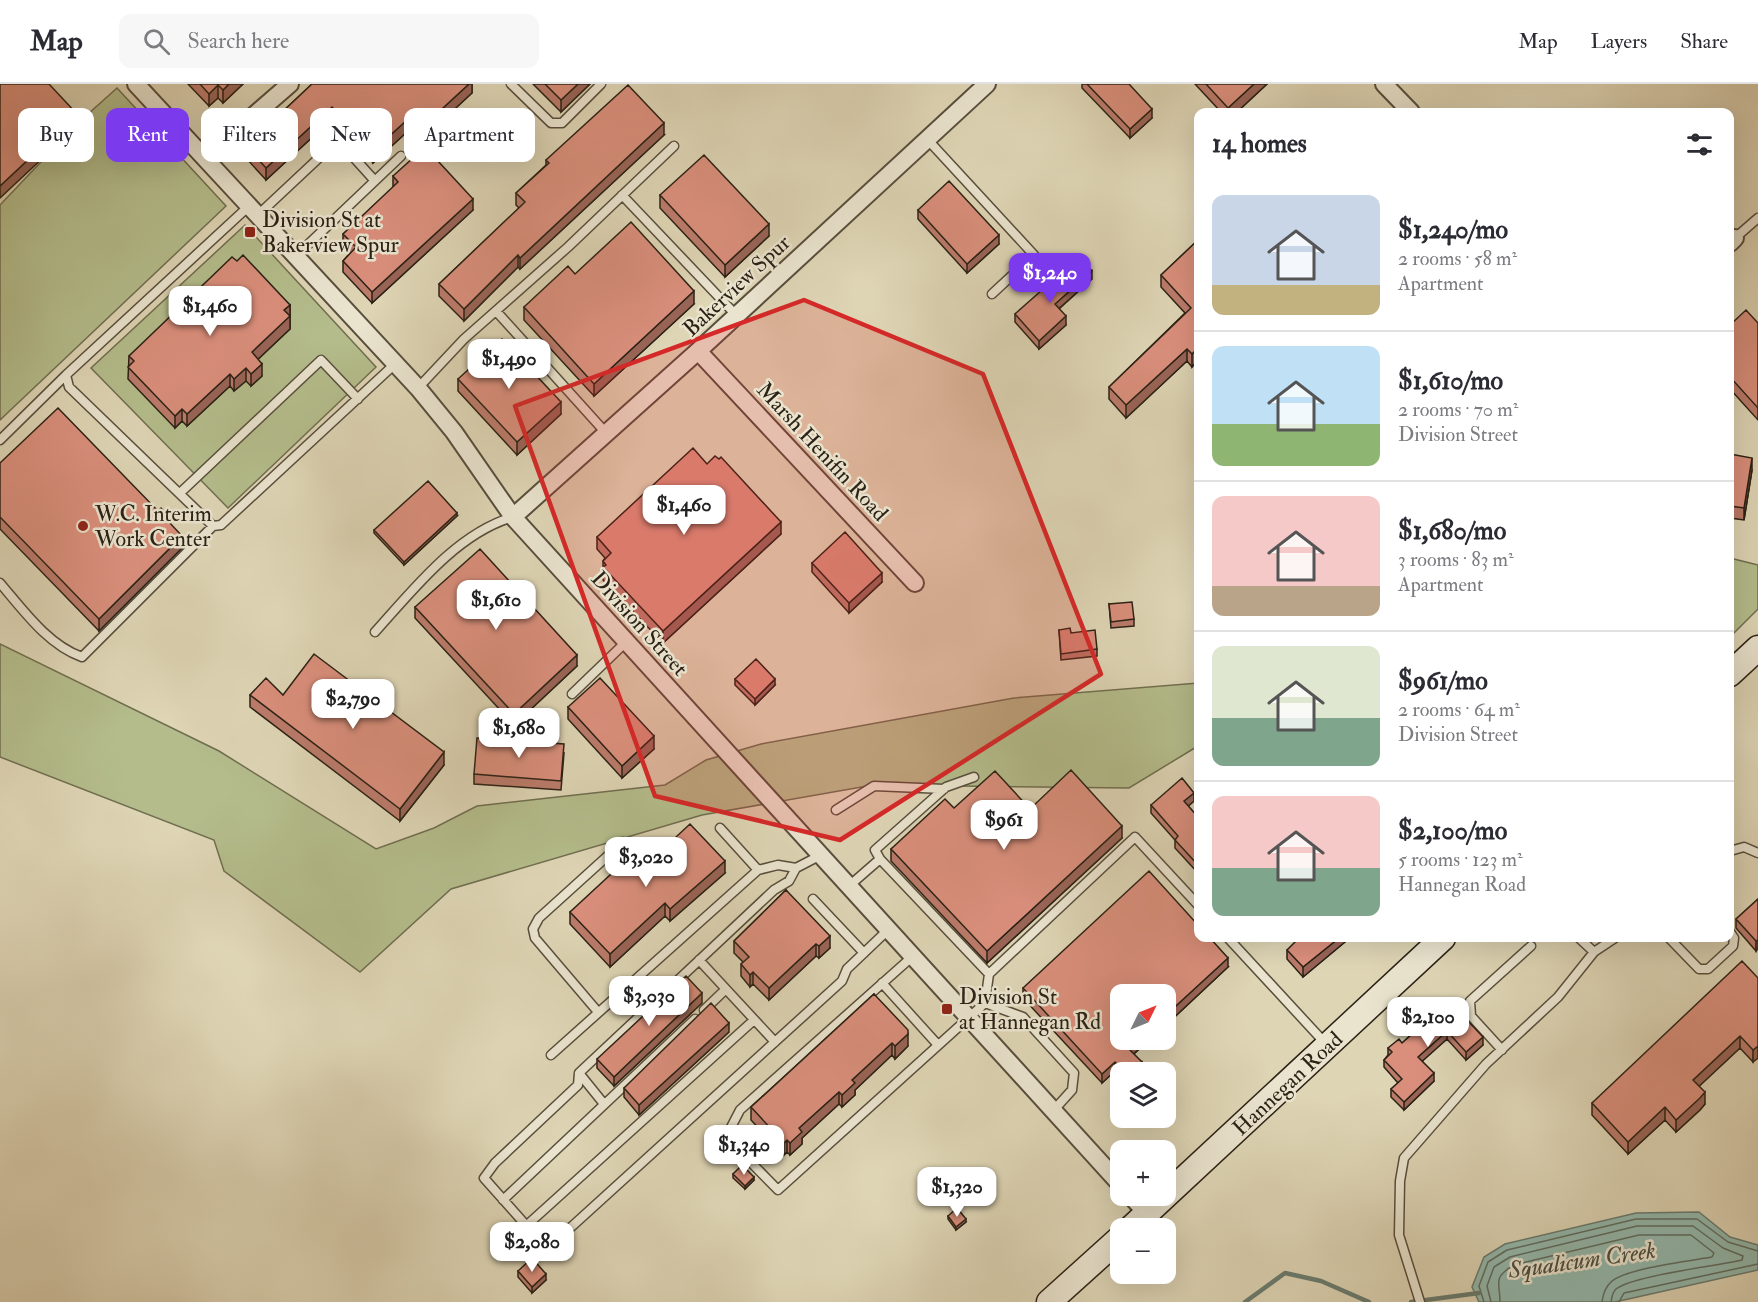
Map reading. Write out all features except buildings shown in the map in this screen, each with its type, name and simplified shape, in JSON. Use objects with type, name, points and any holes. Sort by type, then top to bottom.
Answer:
[{"type":"main road","points":[[1734,670],[1758,648]]},
{"type":"main road","name":"Hannegan Road","points":[[1142,1218],[1439,942]]},
{"type":"main road","points":[[1049,1302],[1110,1247]]},
{"type":"street","name":"Division Street","points":[[136,84],[201,154]]},
{"type":"street","points":[[262,108],[290,84]]},
{"type":"street","name":"Bakerview Spur","points":[[513,517],[698,351],[987,84]]},
{"type":"street","points":[[1384,84],[1407,108]]},
{"type":"street","name":"Division Street","points":[[209,162],[418,388],[454,432],[513,517],[1110,1173]]},
{"type":"street","name":"Marsh Henifin Road","points":[[698,351],[915,583]]},
{"type":"lane","points":[[511,84],[551,123],[556,125],[562,123],[601,84]]},
{"type":"lane","points":[[927,139],[1034,255],[992,294]]},
{"type":"lane","points":[[0,440],[66,375],[254,210],[338,140],[375,181]]},
{"type":"lane","points":[[418,388],[464,339],[674,147]]},
{"type":"lane","points":[[296,256],[401,156]]},
{"type":"lane","points":[[622,195],[736,315]]},
{"type":"lane","points":[[1734,239],[1758,218]]},
{"type":"lane","points":[[496,311],[606,433]]},
{"type":"lane","points":[[180,493],[321,360],[358,399]]},
{"type":"lane","points":[[0,582],[25,613],[65,651],[82,657],[213,526],[221,525],[396,363]]},
{"type":"lane","points":[[66,375],[69,387],[213,526]]},
{"type":"lane","points":[[375,632],[412,591],[453,553],[498,521],[513,517]]},
{"type":"lane","points":[[572,694],[627,641]]},
{"type":"lane","points":[[974,777],[944,789],[875,850],[879,859],[989,974]]},
{"type":"lane","points":[[836,810],[874,786],[944,789]]},
{"type":"lane","points":[[720,828],[759,870]]},
{"type":"lane","points":[[913,956],[740,1110],[726,1137],[778,1190],[985,1003],[989,974],[1135,837],[1194,901]]},
{"type":"lane","points":[[598,1012],[535,938],[533,928],[539,918],[623,842]]},
{"type":"lane","points":[[1734,849],[1744,847],[1758,853]]},
{"type":"lane","points":[[821,855],[796,868],[789,881],[774,890],[579,1073],[578,1085],[495,1163],[484,1178],[547,1249],[842,981],[847,969],[889,929]]},
{"type":"lane","points":[[849,886],[879,859]]},
{"type":"lane","points":[[551,1055],[759,870],[778,865],[796,868]]},
{"type":"lane","points":[[813,899],[864,953]]},
{"type":"lane","points":[[1232,942],[1328,1045]]},
{"type":"lane","points":[[1584,942],[1594,952]]},
{"type":"lane","points":[[1420,1302],[1399,1235],[1400,1181],[1404,1158],[1502,1050],[1558,997],[1594,952],[1609,942]]},
{"type":"lane","points":[[1673,942],[1699,969],[1708,969],[1733,946],[1734,942]]},
{"type":"lane","points":[[1502,1050],[1470,1016],[1470,1001],[1531,946]]},
{"type":"lane","points":[[699,960],[775,1042]]},
{"type":"lane","points":[[882,983],[938,1045]]},
{"type":"lane","points":[[503,1200],[726,989]]},
{"type":"lane","points":[[985,1003],[1023,1017],[1074,1073],[1072,1090],[1053,1111]]},
{"type":"lane","points":[[526,1226],[754,1020]]},
{"type":"lane","points":[[579,1073],[604,1104]]},
{"type":"highlighted area","points":[[804,300],[983,374],[1101,674],[840,840],[655,796],[515,406]]},
{"type":"green space","points":[[117,88],[135,108],[106,108],[106,162],[185,162],[226,206],[0,420],[0,205],[41,162],[94,162],[94,109]]},
{"type":"green space","points":[[245,225],[376,367],[228,508],[91,368]]},
{"type":"green space","points":[[1734,559],[1758,565],[1758,609],[1734,633]]},
{"type":"green space","points":[[0,644],[219,751],[376,849],[434,828],[477,806],[665,785],[706,760],[761,744],[1014,698],[1194,683],[1194,748],[1129,788],[873,785],[702,815],[451,889],[360,972],[224,871],[214,840],[0,757]]},
{"type":"water","points":[[1699,1212],[1730,1237],[1758,1245],[1758,1270],[1615,1302],[1479,1302],[1472,1287],[1484,1257],[1505,1244],[1636,1213]]},
{"type":"waterway","name":"Squalicum Creek","points":[[1245,1302],[1285,1273],[1321,1281],[1369,1302]]},
{"type":"waterway","name":"Squalicum Creek","points":[[1411,1302],[1479,1293]]},
{"type":"place","name":"Division St at Bakerview Spur","points":[[250,232]]},
{"type":"place","name":"W.C. Interim Work Center","points":[[83,526]]},
{"type":"place","name":"Division St at Hannegan Rd","points":[[947,1009]]}]
